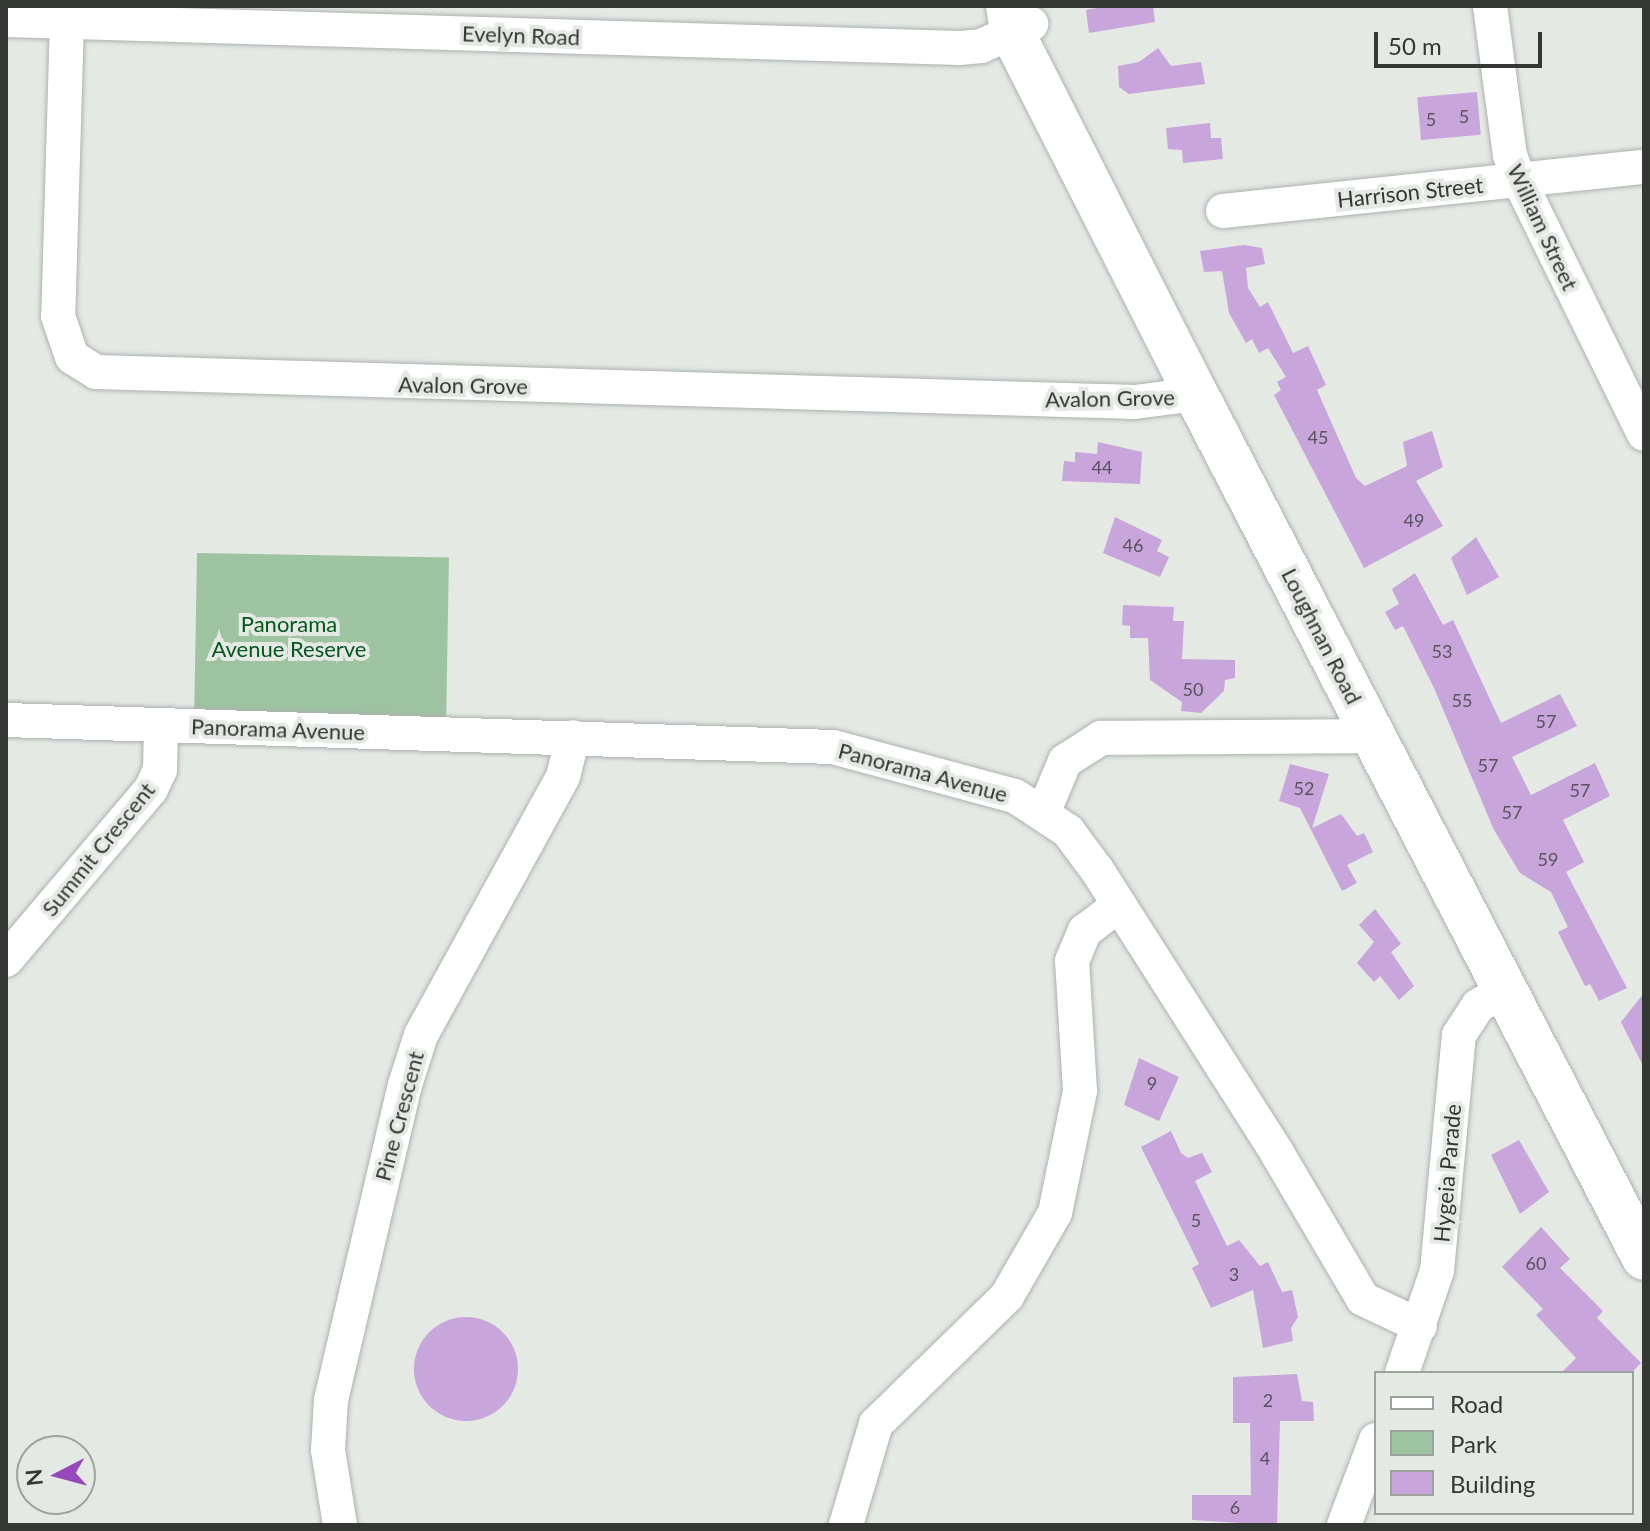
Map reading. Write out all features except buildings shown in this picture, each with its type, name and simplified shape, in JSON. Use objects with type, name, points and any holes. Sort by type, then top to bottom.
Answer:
[{"type":"main road","name":"Loughnan Road","points":[[1015,18],[1196,394],[1644,1258]]},
{"type":"main road","name":"Loughnan Road","points":[[1015,18],[1644,1219]]},
{"type":"street","name":"William Street","points":[[1490,6],[1510,155],[1519,180],[1644,434]]},
{"type":"street","name":"Evelyn Road","points":[[6,20],[960,48],[1015,18]]},
{"type":"street","name":"Avalon Grove","points":[[67,21],[58,316],[72,357],[96,372],[1135,402],[1196,394]]},
{"type":"street","name":"Harrison Street","points":[[1223,211],[1644,167]]},
{"type":"street","name":"Panorama Avenue","points":[[6,720],[833,747],[1015,796],[1044,811],[1068,831],[1119,905],[1363,1299],[1420,1326]]},
{"type":"street","name":"Summit Crescent","points":[[6,960],[151,789],[160,770],[161,725]]},
{"type":"street","points":[[1044,811],[1065,761],[1101,738],[1374,736]]},
{"type":"street","name":"Pine Crescent","points":[[340,1525],[328,1450],[331,1400],[405,1085],[421,1035],[563,777],[573,737]]},
{"type":"street","points":[[846,1525],[876,1424],[1007,1296],[1055,1213],[1080,1091],[1075,945],[1119,905]]},
{"type":"street","name":"Hygeia Parade","points":[[1403,1371],[1420,1326],[1442,1235],[1459,1035],[1478,1006],[1505,989]]},
{"type":"street","points":[[1344,1525],[1374,1445]]},
{"type":"green space","name":"Panorama Avenue Reserve","points":[[197,553],[449,557],[446,717],[194,713]]}]
